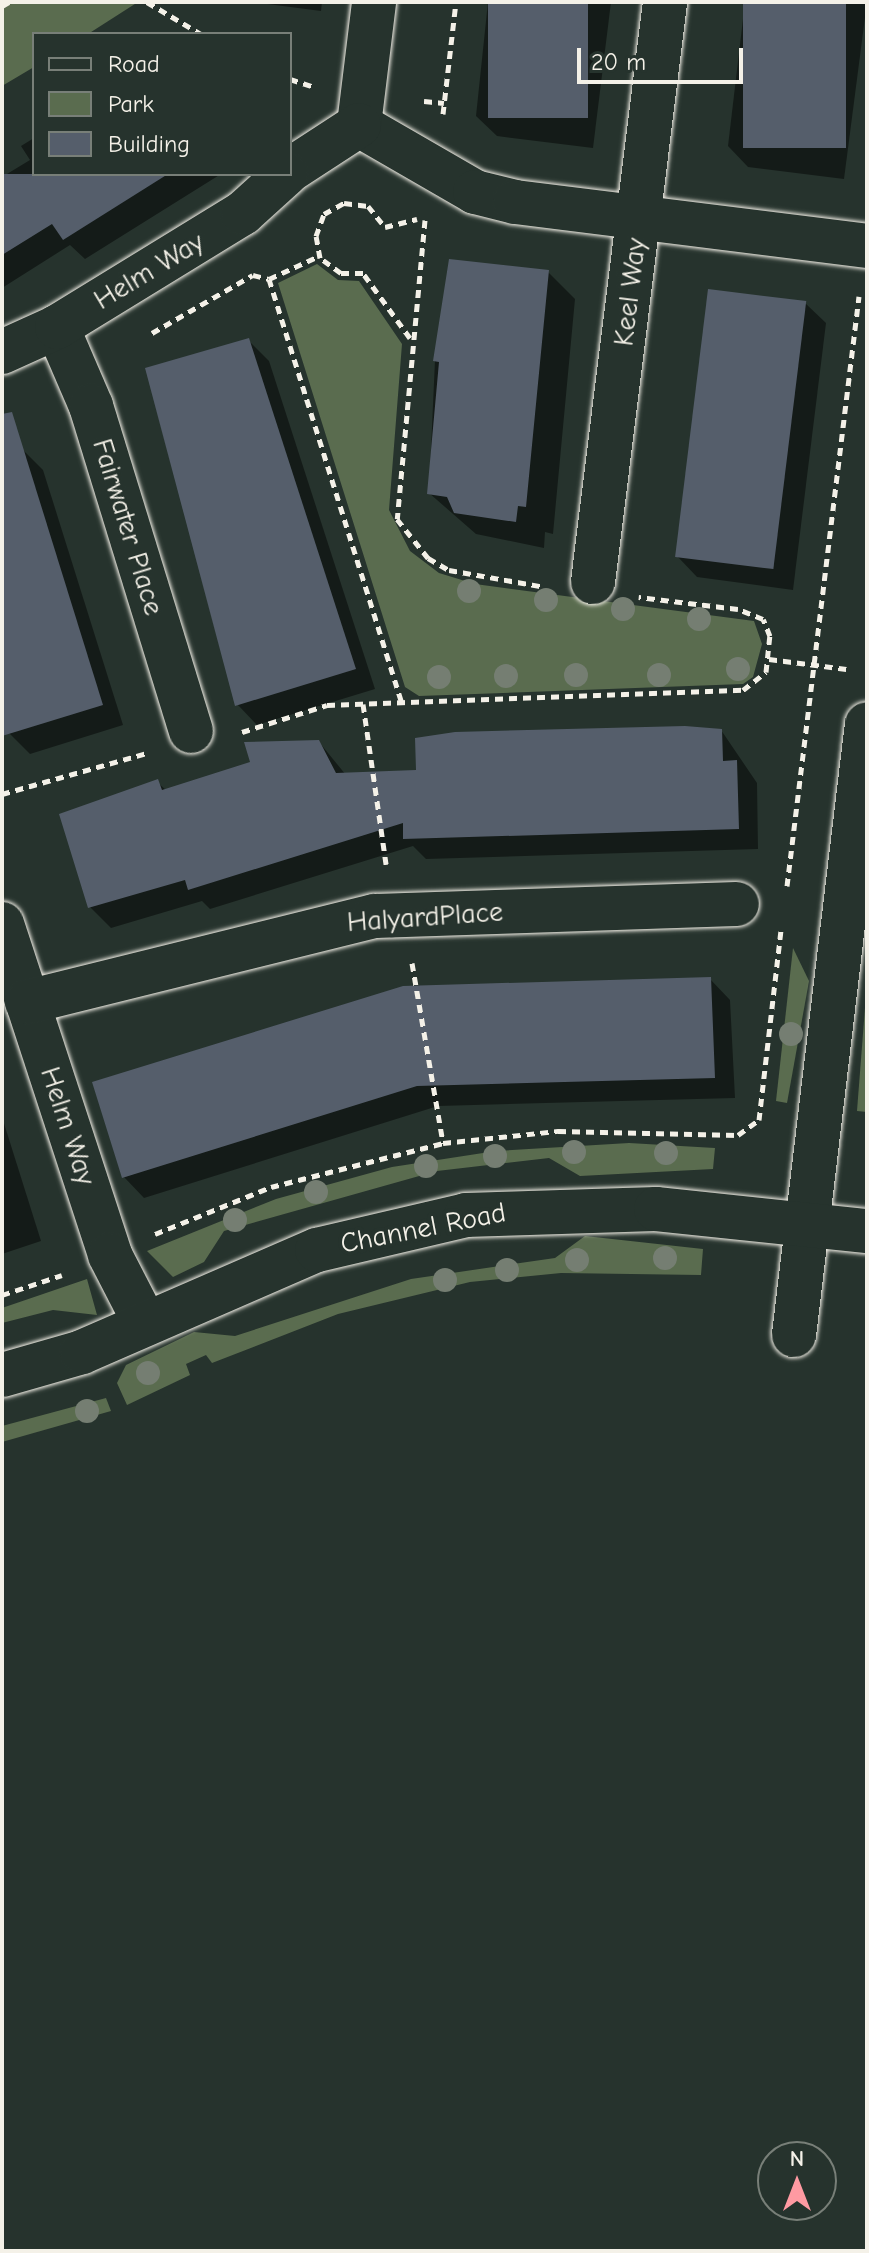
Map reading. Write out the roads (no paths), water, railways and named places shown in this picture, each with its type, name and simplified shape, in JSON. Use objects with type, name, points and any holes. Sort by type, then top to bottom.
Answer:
[{"type":"street","points":[[374,2],[359,125],[475,192],[640,218],[866,246]]},
{"type":"street","name":"Keel Way","points":[[593,589],[665,2]]},
{"type":"street","name":"Helm Way","points":[[292,169],[359,125]]},
{"type":"street","name":"Helm Way","points":[[2,352],[57,327],[243,213],[284,176]]},
{"type":"street","name":"Fairwater Place","points":[[57,327],[91,406],[193,740]]},
{"type":"street","points":[[794,1335],[867,724]]},
{"type":"street","name":"HalyardPlace","points":[[27,1002],[375,916],[737,904]]},
{"type":"street","name":"Helm Way","points":[[2,924],[110,1255],[145,1323]]},
{"type":"street","name":"Channel Road","points":[[2,1375],[82,1352],[317,1250],[466,1215],[599,1207],[807,1223],[867,1231]]}]
